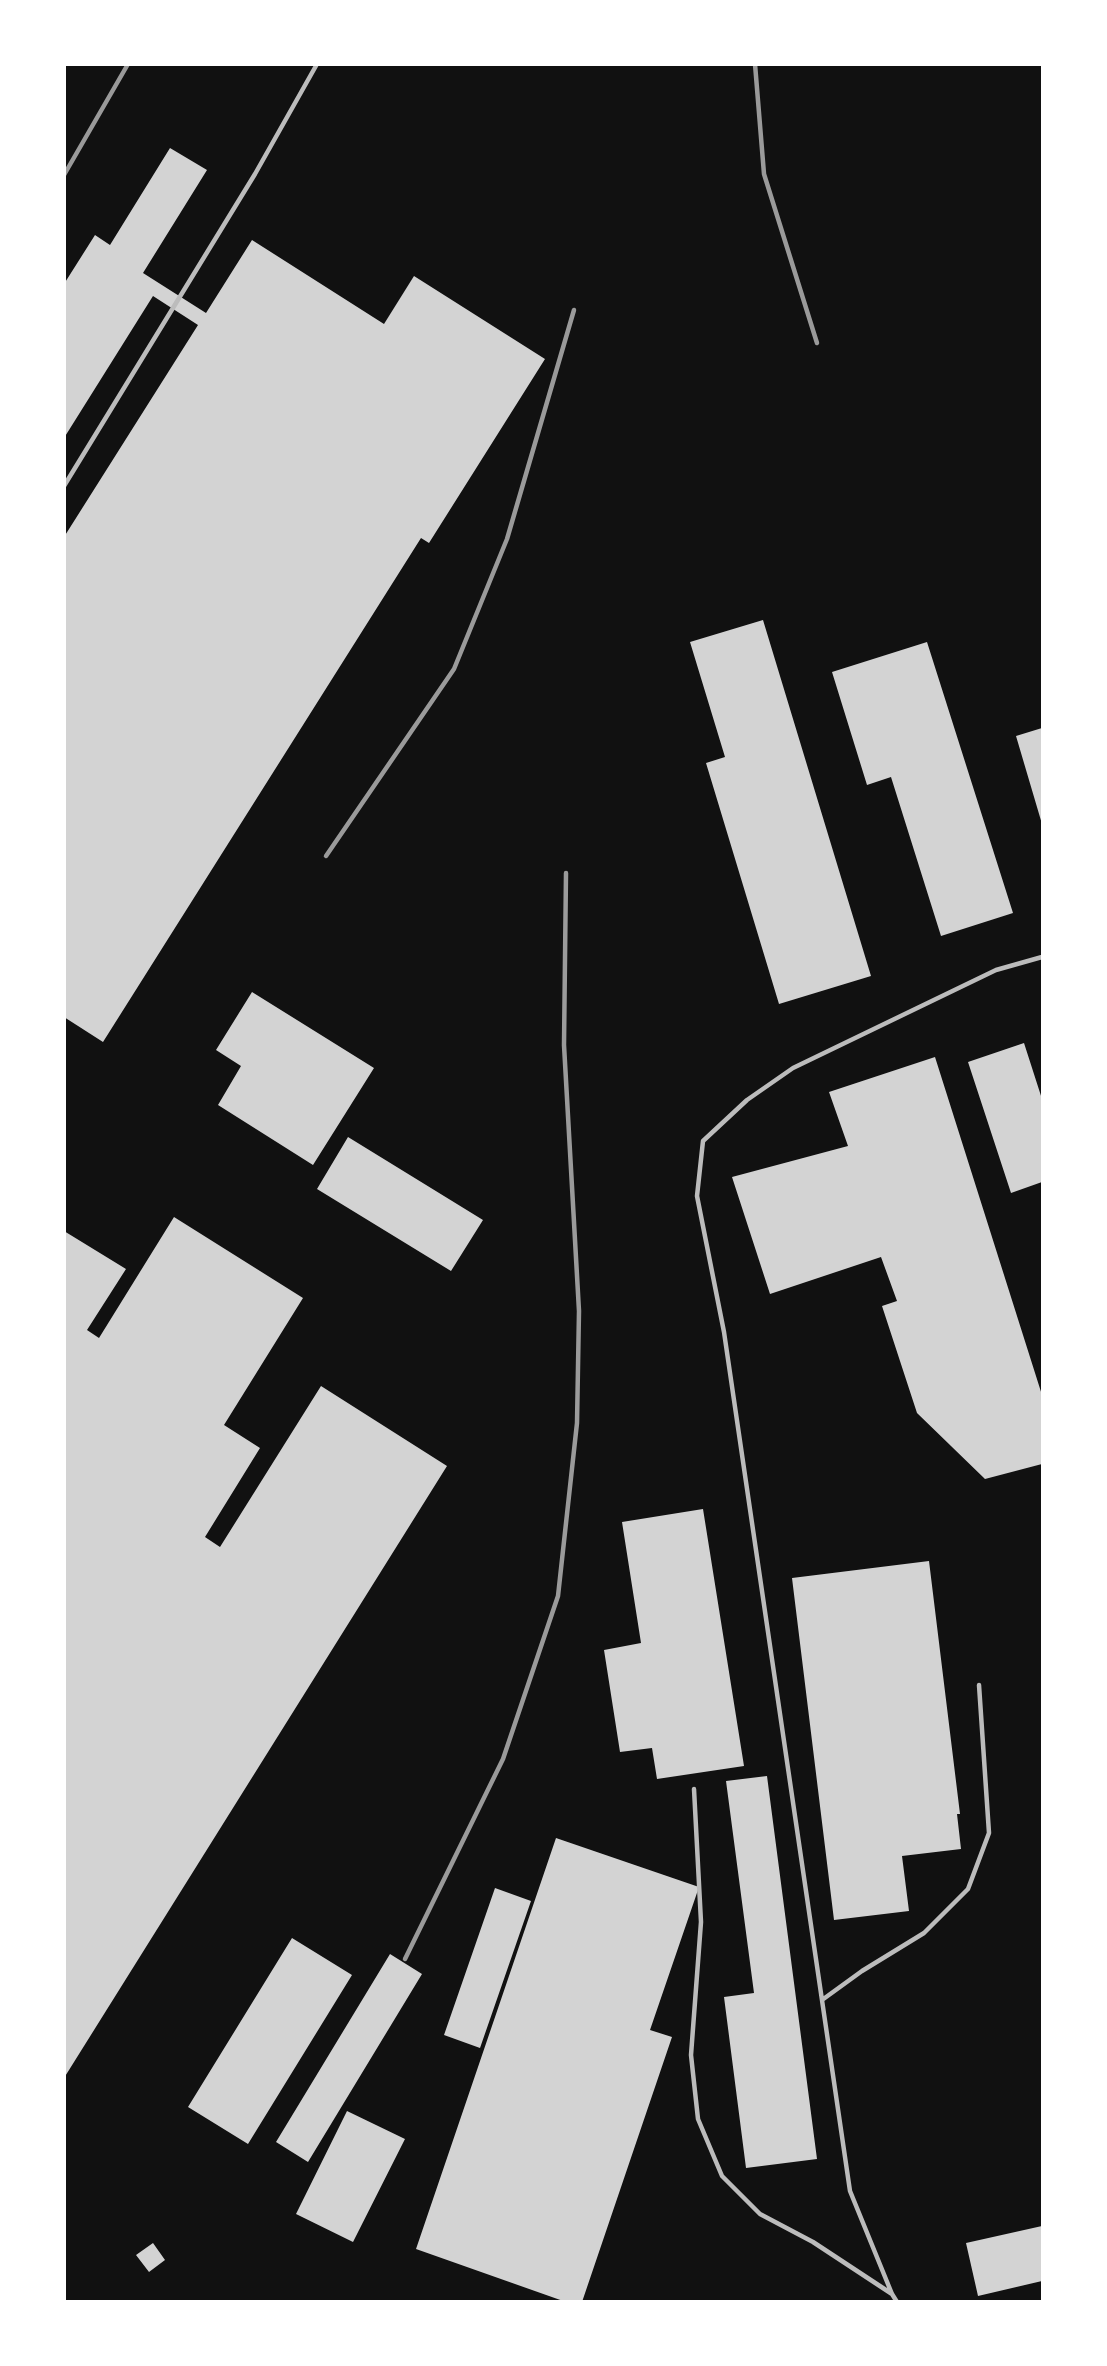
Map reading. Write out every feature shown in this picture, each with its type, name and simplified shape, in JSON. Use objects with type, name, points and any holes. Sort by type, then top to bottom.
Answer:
[{"type":"lane","points":[[64,486],[255,174],[317,64]]},
{"type":"lane","points":[[897,2301],[892,2294],[850,2191],[724,1332],[698,1196],[703,1141],[747,1100],[793,1068],[996,970],[1042,957]]},
{"type":"lane","points":[[822,2000],[862,1971],[924,1933],[968,1888],[989,1833],[979,1685]]},
{"type":"lane","points":[[694,1789],[701,1922],[691,2055],[698,2119],[722,2176],[760,2214],[813,2242],[892,2294]]},
{"type":"building","points":[[170,148],[207,170],[143,273],[206,313],[252,240],[384,324],[414,276],[545,359],[429,543],[421,538],[103,1042],[64,1017],[64,537],[198,325],[153,296],[64,438],[64,284],[95,235],[110,245]]},
{"type":"building","points":[[763,620],[871,976],[779,1004],[706,763],[725,757],[690,642]]},
{"type":"building","points":[[927,642],[1013,913],[941,936],[891,777],[867,785],[832,672]]},
{"type":"building","points":[[1042,728],[1042,824],[1016,736]]},
{"type":"building","points":[[252,992],[374,1068],[313,1165],[218,1105],[241,1066],[216,1050]]},
{"type":"building","points":[[1024,1043],[1042,1099],[1042,1182],[1011,1193],[968,1062]]},
{"type":"building","points":[[935,1057],[1042,1395],[1042,1464],[985,1479],[917,1413],[882,1306],[897,1301],[881,1257],[770,1294],[732,1177],[848,1146],[829,1092]]},
{"type":"building","points":[[348,1137],[483,1220],[451,1271],[317,1189]]},
{"type":"building","points":[[174,1217],[303,1298],[224,1425],[260,1448],[205,1537],[220,1547],[321,1386],[447,1466],[64,2078],[64,1231],[126,1269],[87,1330],[99,1338]]},
{"type":"building","points":[[703,1509],[744,1766],[657,1779],[652,1748],[620,1752],[604,1650],[641,1643],[622,1522]]},
{"type":"building","points":[[929,1561],[960,1814],[957,1814],[961,1849],[902,1856],[909,1911],[834,1920],[792,1578]]},
{"type":"building","points":[[767,1776],[817,2159],[746,2168],[724,1997],[754,1993],[726,1781]]},
{"type":"building","points":[[556,1838],[699,1887],[650,2030],[672,2037],[582,2302],[566,2302],[416,2249]]},
{"type":"building","points":[[495,1888],[531,1901],[480,2048],[444,2035]]},
{"type":"building","points":[[292,1938],[352,1975],[248,2144],[188,2107]]},
{"type":"building","points":[[390,1954],[422,1974],[308,2162],[276,2142]]},
{"type":"building","points":[[347,2111],[405,2139],[353,2242],[296,2214]]},
{"type":"building","points":[[1042,2226],[1042,2281],[978,2296],[966,2243]]},
{"type":"building","points":[[153,2243],[165,2260],[149,2272],[136,2255]]},
{"type":"railway","points":[[64,175],[128,64]]},
{"type":"railway","points":[[755,64],[764,174],[817,343]]},
{"type":"railway","points":[[326,856],[454,669],[507,539],[574,310]]},
{"type":"railway","points":[[405,1959],[503,1759],[558,1596],[577,1423],[579,1311],[564,1045],[566,873]]}]
